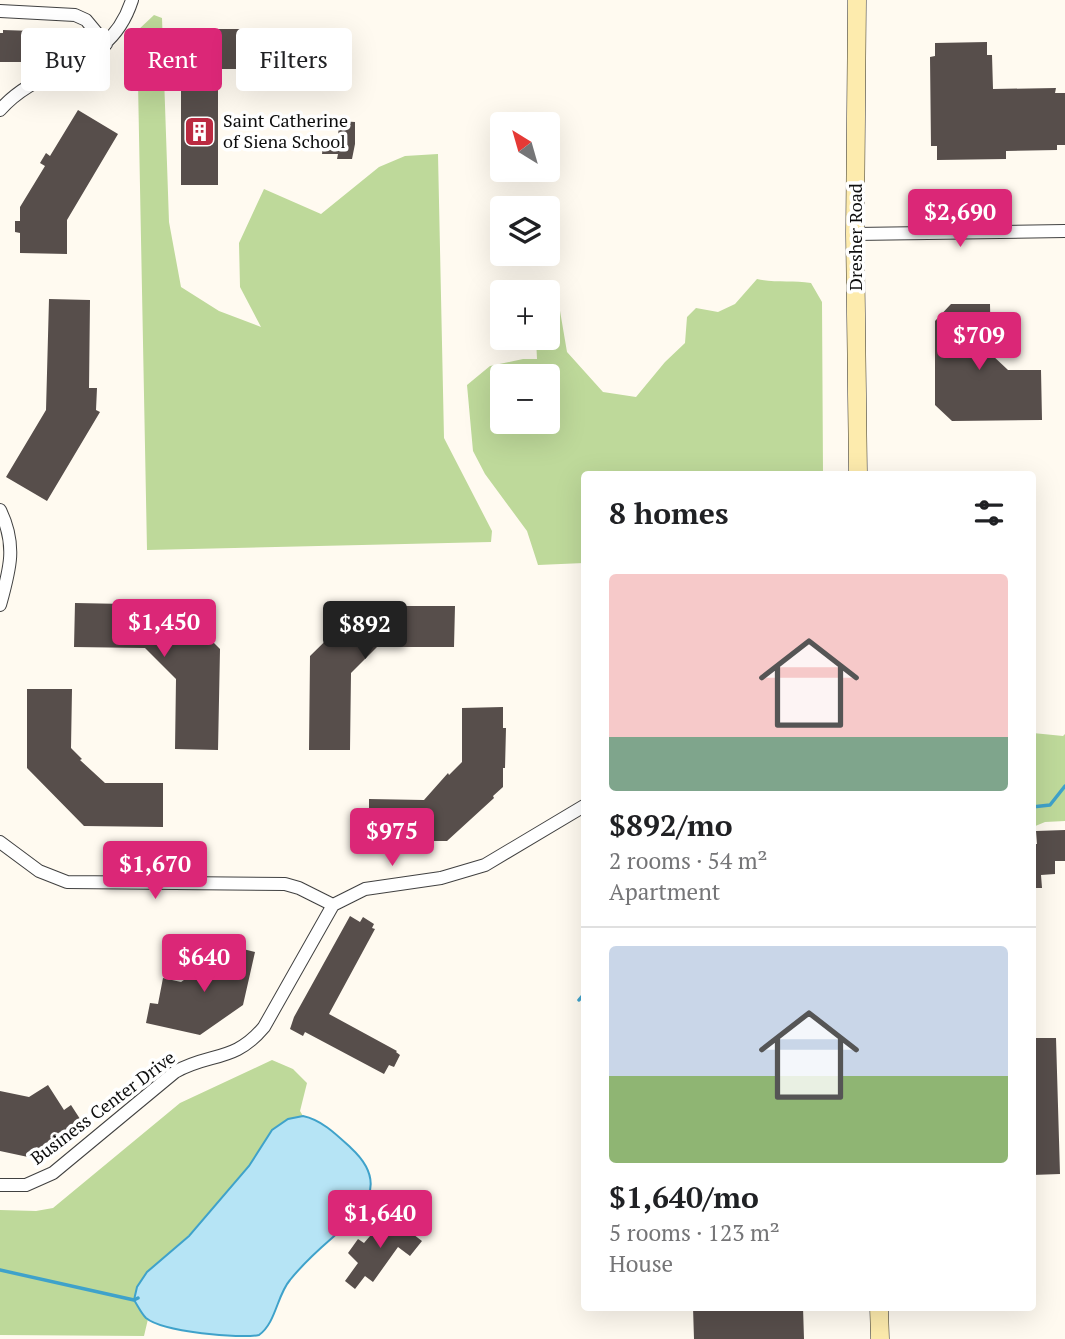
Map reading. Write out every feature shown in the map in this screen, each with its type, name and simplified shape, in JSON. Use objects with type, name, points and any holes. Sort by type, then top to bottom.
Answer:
[{"type":"main road","name":"Dresher Road","points":[[857,0],[855,234],[858,471]]},
{"type":"main road","points":[[879,1311],[880,1339]]},
{"type":"street","points":[[110,39],[121,26],[132,0]]},
{"type":"street","points":[[0,11],[75,15],[86,20],[93,28]]},
{"type":"street","points":[[0,110],[22,91]]},
{"type":"street","points":[[855,234],[1065,231]]},
{"type":"street","points":[[0,510],[9,531],[0,605]]},
{"type":"street","points":[[0,842],[39,872],[67,882],[285,884],[333,905],[365,889],[441,878],[485,866],[581,808]]},
{"type":"street","name":"Business Center Drive","points":[[0,1185],[26,1185],[53,1173],[175,1072],[192,1064],[228,1055],[252,1040],[264,1027],[333,905]]},
{"type":"green space","points":[[154,15],[162,18],[162,28],[140,28]]},
{"type":"green space","points":[[138,91],[165,91],[169,222],[181,287],[219,311],[261,327],[240,287],[239,243],[264,189],[321,214],[379,167],[405,156],[438,154],[444,438],[492,531],[491,542],[147,550]]},
{"type":"green space","points":[[757,279],[811,283],[822,302],[823,471],[581,471],[581,563],[538,565],[527,531],[485,474],[473,451],[467,385],[490,366],[490,434],[560,434],[560,364],[499,364],[537,359],[537,350],[560,350],[560,311],[567,352],[603,392],[636,397],[685,343],[687,317],[696,308],[718,312],[735,304]]},
{"type":"green space","points":[[1036,733],[1065,734],[1065,821],[1045,822],[1036,826]]},
{"type":"green space","points":[[272,1060],[293,1069],[307,1083],[300,1111],[303,1116],[288,1119],[272,1130],[249,1166],[188,1236],[147,1272],[140,1310],[148,1319],[144,1336],[0,1335],[0,1210],[36,1211],[53,1208],[180,1103]]},
{"type":"water","points":[[303,1116],[329,1129],[363,1161],[371,1186],[368,1197],[354,1218],[290,1280],[273,1316],[259,1335],[202,1333],[168,1327],[146,1318],[134,1300],[137,1287],[147,1272],[189,1236],[249,1166],[272,1130],[288,1119]]},
{"type":"building","points":[[222,29],[236,29],[236,69],[222,69]]},
{"type":"building","points":[[3,30],[21,31],[21,62],[0,62],[0,33],[3,33]]},
{"type":"building","points":[[987,42],[987,55],[992,55],[993,89],[1056,88],[1055,93],[1065,93],[1065,145],[1057,145],[1057,150],[1006,151],[1006,159],[937,160],[937,146],[931,146],[930,57],[935,56],[935,43]]},
{"type":"building","points":[[181,91],[218,91],[218,185],[181,185]]},
{"type":"building","points":[[78,110],[118,134],[67,220],[67,254],[20,253],[20,233],[15,232],[15,221],[20,221],[20,207],[45,166],[40,163],[46,153],[50,156]]},
{"type":"building","points":[[339,121],[355,122],[352,159],[337,159],[338,154],[322,154],[324,137],[338,138]]},
{"type":"building","points":[[49,299],[90,300],[89,388],[97,388],[96,410],[100,412],[47,501],[6,477],[46,410]]},
{"type":"building","points":[[951,304],[990,304],[991,354],[1008,370],[1041,370],[1042,420],[952,421],[935,405],[935,321]]},
{"type":"building","points":[[75,603],[176,605],[220,649],[218,750],[175,749],[176,679],[145,648],[74,647]]},
{"type":"building","points":[[361,606],[455,606],[454,647],[377,647],[351,673],[350,750],[309,750],[310,656]]},
{"type":"building","points":[[27,689],[72,689],[71,748],[105,783],[163,783],[163,827],[84,826],[27,768]]},
{"type":"building","points":[[503,707],[503,728],[506,728],[505,768],[503,787],[494,798],[447,841],[369,841],[369,799],[424,800],[448,773],[449,775],[462,762],[462,708]]},
{"type":"building","points":[[1065,830],[1065,861],[1055,861],[1055,874],[1041,875],[1042,888],[1036,888],[1036,831]]},
{"type":"building","points":[[350,916],[360,922],[363,917],[374,924],[372,928],[375,929],[329,1014],[397,1051],[400,1055],[394,1067],[389,1065],[384,1074],[305,1032],[303,1036],[290,1029]]},
{"type":"building","points":[[235,947],[255,952],[243,1005],[200,1035],[146,1023],[150,1003],[158,1004],[163,978],[181,982],[203,967],[206,950],[233,956]]},
{"type":"building","points":[[1036,1038],[1056,1038],[1060,1174],[1036,1175]]},
{"type":"building","points":[[48,1085],[64,1110],[71,1105],[82,1122],[28,1157],[0,1151],[0,1091],[29,1097]]},
{"type":"building","points":[[388,1215],[422,1241],[410,1256],[398,1247],[373,1282],[365,1276],[355,1289],[345,1281],[358,1263],[348,1253],[358,1239],[364,1243]]},
{"type":"building","points":[[693,1311],[803,1311],[804,1339],[694,1339]]},
{"type":"waterway","points":[[1036,807],[1050,805],[1065,786]]},
{"type":"waterway","points":[[0,1270],[134,1300],[138,1298]]},
{"type":"place","name":"Saint Catherine of Siena School","points":[[200,131]]}]
